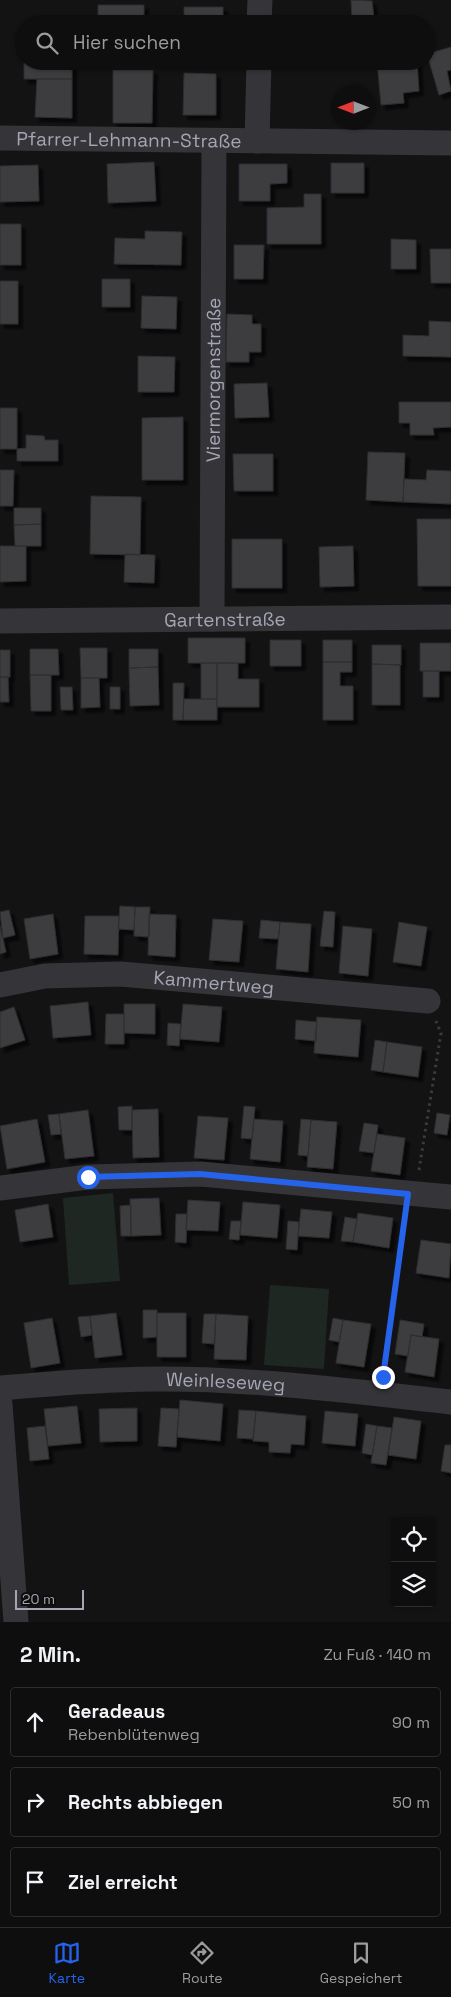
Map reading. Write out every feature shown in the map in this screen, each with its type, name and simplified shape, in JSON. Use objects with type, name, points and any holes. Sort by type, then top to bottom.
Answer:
[{"type":"street","points":[[259,15],[260,0]]},
{"type":"street","name":"Pfarrer-Lehmann-Straße","points":[[258,141],[259,70]]},
{"type":"street","name":"Pfarrer-Lehmann-Straße","points":[[0,138],[214,142],[451,143]]},
{"type":"street","name":"Viermorgenstraße","points":[[212,619],[214,142]]},
{"type":"street","name":"Gartenstraße","points":[[0,622],[451,617]]},
{"type":"street","name":"Kammertweg","points":[[0,985],[45,976],[121,974],[428,1001]]},
{"type":"street","points":[[0,1188],[88,1177],[200,1174],[412,1195],[451,1197]]},
{"type":"street","name":"Weinleseweg","points":[[0,1388],[118,1380],[208,1381],[380,1394],[451,1402]]},
{"type":"street","points":[[0,1404],[16,1622]]},
{"type":"path","points":[[380,1394],[412,1195],[441,1033],[428,1001]]},
{"type":"shaded area","points":[[113,1193],[120,1281],[69,1285],[63,1198]]},
{"type":"shaded area","points":[[270,1285],[329,1289],[324,1369],[264,1365]]},
{"type":"building","points":[[351,0],[372,1],[374,15],[352,15]]},
{"type":"building","points":[[98,5],[144,5],[144,15],[98,15]]},
{"type":"building","points":[[184,7],[223,7],[223,15],[184,15]]},
{"type":"building","points":[[451,47],[451,70],[447,71],[451,91],[439,95],[432,70],[436,70],[436,51]]},
{"type":"building","points":[[24,70],[72,70],[72,79],[24,79]]},
{"type":"building","points":[[113,70],[153,70],[152,123],[113,123]]},
{"type":"building","points":[[378,70],[418,70],[419,91],[403,93],[404,103],[381,105]]},
{"type":"building","points":[[184,73],[216,74],[216,115],[183,115]]},
{"type":"building","points":[[37,79],[72,79],[72,118],[35,117]]},
{"type":"building","points":[[154,162],[156,201],[108,203],[107,164]]},
{"type":"building","points":[[331,163],[364,163],[364,193],[331,193]]},
{"type":"building","points":[[239,164],[287,164],[287,183],[270,184],[270,201],[239,201]]},
{"type":"building","points":[[38,165],[39,201],[0,202],[0,166]]},
{"type":"building","points":[[304,194],[321,194],[321,244],[267,244],[267,208],[304,207]]},
{"type":"building","points":[[0,224],[21,224],[21,265],[0,265]]},
{"type":"building","points":[[145,231],[182,232],[181,265],[114,264],[115,238],[145,239]]},
{"type":"building","points":[[391,239],[416,240],[416,269],[391,269]]},
{"type":"building","points":[[234,245],[264,245],[263,279],[234,279]]},
{"type":"building","points":[[430,249],[451,249],[451,283],[431,283]]},
{"type":"building","points":[[102,279],[130,279],[130,307],[102,307]]},
{"type":"building","points":[[0,281],[18,281],[18,324],[0,324]]},
{"type":"building","points":[[142,296],[177,297],[176,329],[141,328]]},
{"type":"building","points":[[227,314],[252,315],[252,324],[261,324],[261,352],[249,352],[249,362],[226,362]]},
{"type":"building","points":[[429,321],[451,322],[451,357],[403,356],[403,335],[429,336]]},
{"type":"building","points":[[138,356],[175,357],[174,392],[138,392]]},
{"type":"building","points":[[267,383],[269,417],[235,418],[234,384]]},
{"type":"building","points":[[399,402],[451,402],[451,427],[433,428],[434,435],[410,435],[410,423],[399,423]]},
{"type":"building","points":[[0,408],[17,408],[17,449],[0,449]]},
{"type":"building","points":[[183,417],[183,480],[142,480],[142,418]]},
{"type":"building","points":[[26,435],[44,436],[45,440],[58,440],[58,461],[17,461],[17,449],[26,448]]},
{"type":"building","points":[[368,452],[405,453],[403,502],[366,500]]},
{"type":"building","points":[[233,454],[273,454],[273,491],[234,491]]},
{"type":"building","points":[[0,470],[14,470],[13,506],[0,506]]},
{"type":"building","points":[[427,470],[451,471],[451,504],[403,502],[404,479],[426,480]]},
{"type":"building","points":[[91,496],[141,497],[140,555],[90,554]]},
{"type":"building","points":[[14,508],[41,508],[41,524],[14,525]]},
{"type":"building","points":[[417,519],[451,519],[451,586],[418,586]]},
{"type":"building","points":[[41,524],[41,546],[15,546],[14,525]]},
{"type":"building","points":[[232,539],[282,539],[282,588],[232,588]]},
{"type":"building","points":[[0,546],[26,546],[26,581],[0,582]]},
{"type":"building","points":[[353,546],[354,586],[320,587],[319,547]]},
{"type":"building","points":[[125,554],[155,555],[154,583],[124,582]]},
{"type":"building","points":[[188,638],[245,638],[245,663],[188,663]]},
{"type":"building","points":[[270,640],[301,640],[301,666],[270,666]]},
{"type":"building","points":[[323,640],[352,640],[352,662],[323,662]]},
{"type":"building","points":[[420,643],[451,643],[451,671],[420,671]]},
{"type":"building","points":[[372,645],[401,645],[401,665],[372,664]]},
{"type":"building","points":[[80,648],[107,648],[107,678],[81,678]]},
{"type":"building","points":[[30,649],[58,649],[59,675],[30,675]]},
{"type":"building","points":[[129,649],[158,649],[158,667],[129,668]]},
{"type":"building","points":[[0,650],[10,650],[10,677],[0,677]]},
{"type":"building","points":[[323,662],[352,662],[352,672],[340,672],[340,686],[353,686],[353,720],[323,720]]},
{"type":"building","points":[[201,663],[217,663],[217,699],[201,699]]},
{"type":"building","points":[[217,663],[238,663],[238,679],[259,679],[259,707],[217,707]]},
{"type":"building","points":[[372,664],[400,665],[400,705],[372,705]]},
{"type":"building","points":[[158,667],[159,705],[130,706],[129,668]]},
{"type":"building","points":[[423,671],[439,671],[439,697],[423,697]]},
{"type":"building","points":[[30,675],[51,675],[51,711],[31,711]]},
{"type":"building","points":[[0,677],[8,677],[9,702],[0,702]]},
{"type":"building","points":[[81,678],[99,678],[100,707],[81,708]]},
{"type":"building","points":[[173,683],[184,683],[183,720],[173,720]]},
{"type":"building","points":[[60,687],[72,687],[73,710],[61,710]]},
{"type":"building","points":[[110,687],[120,687],[120,709],[110,709]]},
{"type":"building","points":[[184,699],[217,699],[217,720],[183,720]]},
{"type":"building","points":[[120,906],[135,907],[134,930],[118,929]]},
{"type":"building","points":[[135,907],[150,907],[149,937],[134,936]]},
{"type":"building","points":[[9,910],[15,935],[3,938],[0,912]]},
{"type":"building","points":[[324,911],[335,912],[333,947],[320,946]]},
{"type":"building","points":[[53,914],[58,954],[30,959],[24,919]]},
{"type":"building","points":[[149,914],[176,915],[175,957],[148,955]]},
{"type":"building","points":[[85,916],[119,916],[118,955],[84,954]]},
{"type":"building","points":[[213,919],[243,921],[239,962],[209,960]]},
{"type":"building","points":[[261,920],[280,922],[278,939],[259,938]]},
{"type":"building","points":[[280,922],[311,924],[308,972],[276,969]]},
{"type":"building","points":[[399,922],[427,927],[421,966],[393,962]]},
{"type":"building","points":[[0,926],[6,952],[0,954]]},
{"type":"building","points":[[343,926],[372,929],[368,976],[339,973]]},
{"type":"building","points":[[88,1002],[91,1035],[53,1038],[50,1006]]},
{"type":"building","points":[[124,1004],[155,1004],[155,1034],[124,1033]]},
{"type":"building","points":[[183,1004],[222,1007],[219,1042],[180,1039]]},
{"type":"building","points":[[14,1007],[25,1040],[0,1048],[0,1012]]},
{"type":"building","points":[[106,1014],[124,1014],[124,1044],[105,1044]]},
{"type":"building","points":[[317,1017],[361,1020],[358,1057],[314,1053]]},
{"type":"building","points":[[296,1020],[317,1022],[316,1041],[295,1039]]},
{"type":"building","points":[[168,1023],[181,1024],[179,1046],[167,1045]]},
{"type":"building","points":[[375,1040],[387,1042],[383,1072],[371,1070]]},
{"type":"building","points":[[387,1042],[422,1047],[418,1077],[383,1072]]},
{"type":"building","points":[[132,1106],[132,1130],[119,1130],[118,1107]]},
{"type":"building","points":[[244,1106],[255,1107],[252,1139],[241,1138]]},
{"type":"building","points":[[158,1109],[159,1157],[133,1158],[132,1110]]},
{"type":"building","points":[[88,1110],[94,1156],[65,1159],[59,1114]]},
{"type":"building","points":[[437,1113],[450,1115],[447,1135],[434,1133]]},
{"type":"building","points":[[59,1114],[61,1134],[51,1135],[48,1115]]},
{"type":"building","points":[[198,1116],[228,1118],[224,1160],[194,1158]]},
{"type":"building","points":[[37,1119],[45,1162],[7,1169],[0,1126]]},
{"type":"building","points":[[254,1119],[283,1121],[280,1162],[250,1159]]},
{"type":"building","points":[[301,1119],[311,1120],[308,1156],[298,1155]]},
{"type":"building","points":[[311,1120],[337,1122],[333,1169],[307,1167]]},
{"type":"building","points":[[364,1123],[378,1125],[374,1153],[359,1151]]},
{"type":"building","points":[[377,1134],[405,1138],[400,1175],[371,1171]]},
{"type":"building","points":[[159,1198],[161,1235],[131,1236],[130,1199]]},
{"type":"building","points":[[188,1200],[220,1202],[218,1231],[186,1230]]},
{"type":"building","points":[[243,1202],[280,1205],[277,1238],[240,1235]]},
{"type":"building","points":[[48,1204],[53,1237],[20,1242],[15,1210]]},
{"type":"building","points":[[131,1205],[131,1236],[121,1236],[120,1206]]},
{"type":"building","points":[[301,1209],[332,1212],[329,1238],[298,1236]]},
{"type":"building","points":[[358,1213],[393,1218],[389,1248],[353,1242]]},
{"type":"building","points":[[176,1214],[187,1214],[186,1243],[175,1242]]},
{"type":"building","points":[[345,1217],[357,1219],[353,1242],[341,1241]]},
{"type":"building","points":[[231,1221],[241,1221],[239,1240],[229,1239]]},
{"type":"building","points":[[288,1221],[299,1222],[297,1250],[286,1249]]},
{"type":"building","points":[[421,1240],[451,1244],[449,1278],[416,1273]]},
{"type":"building","points":[[143,1310],[157,1310],[157,1337],[143,1338]]},
{"type":"building","points":[[116,1313],[122,1355],[95,1358],[90,1316]]},
{"type":"building","points":[[157,1313],[186,1313],[186,1357],[157,1357]]},
{"type":"building","points":[[204,1314],[216,1314],[214,1344],[202,1343]]},
{"type":"building","points":[[216,1314],[248,1316],[246,1360],[214,1359]]},
{"type":"building","points":[[90,1316],[92,1335],[81,1337],[78,1317]]},
{"type":"building","points":[[52,1318],[60,1363],[31,1368],[24,1323]]},
{"type":"building","points":[[333,1318],[343,1320],[339,1342],[329,1340]]},
{"type":"building","points":[[343,1320],[371,1324],[364,1367],[336,1363]]},
{"type":"building","points":[[400,1320],[424,1324],[422,1337],[411,1335],[408,1356],[395,1354]]},
{"type":"building","points":[[411,1335],[439,1339],[434,1377],[405,1372]]},
{"type":"building","points":[[180,1400],[223,1404],[220,1441],[177,1437]]},
{"type":"building","points":[[77,1406],[81,1443],[48,1446],[44,1409]]},
{"type":"building","points":[[137,1408],[137,1441],[100,1442],[99,1409]]},
{"type":"building","points":[[161,1408],[179,1409],[176,1447],[158,1446]]},
{"type":"building","points":[[239,1410],[256,1411],[253,1439],[237,1438]]},
{"type":"building","points":[[256,1411],[306,1416],[304,1445],[291,1444],[290,1453],[269,1452],[269,1442],[253,1441]]},
{"type":"building","points":[[325,1411],[358,1414],[355,1446],[322,1443]]},
{"type":"building","points":[[394,1417],[421,1421],[416,1459],[388,1455]]},
{"type":"building","points":[[366,1424],[377,1426],[372,1455],[362,1453]]},
{"type":"building","points":[[45,1426],[49,1459],[30,1461],[27,1428]]},
{"type":"building","points":[[377,1426],[392,1428],[386,1465],[371,1463]]},
{"type":"building","points":[[445,1445],[451,1445],[451,1473],[441,1471]]},
{"type":"route","points":[[88,1177],[200,1174],[408,1194],[383,1377]]}]
